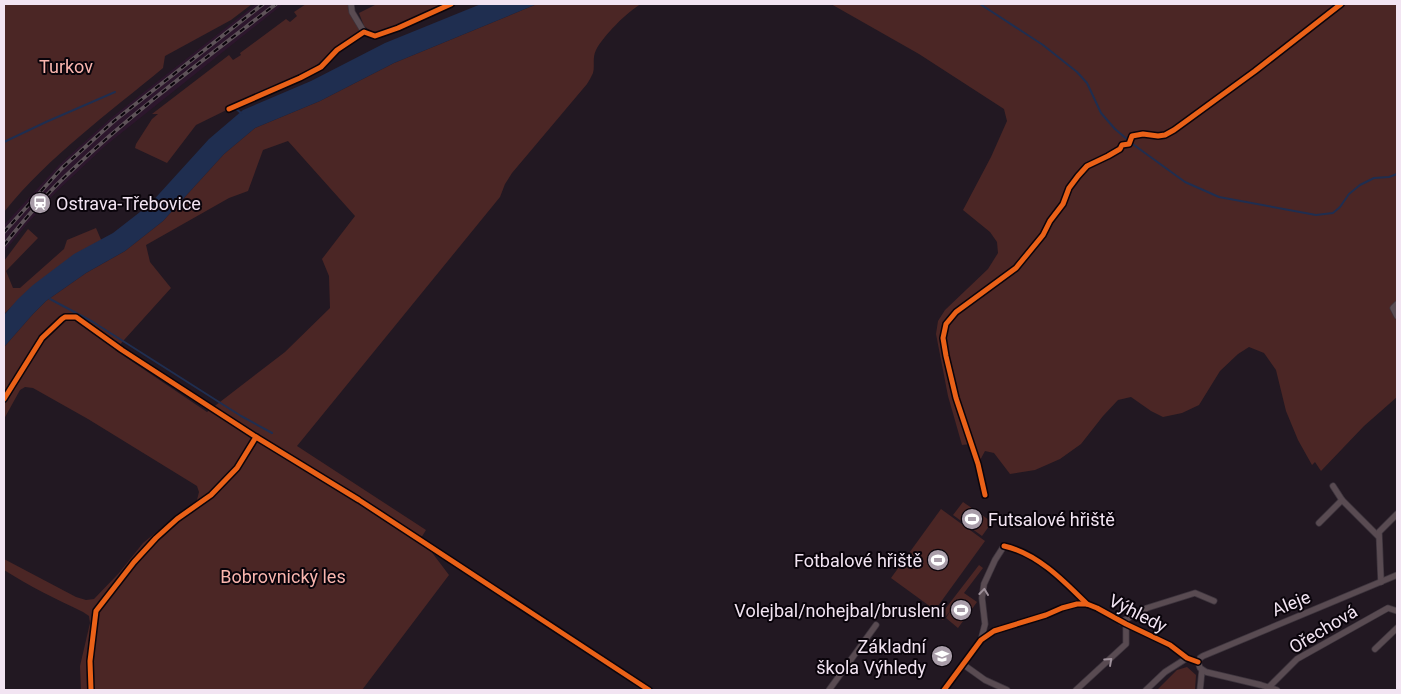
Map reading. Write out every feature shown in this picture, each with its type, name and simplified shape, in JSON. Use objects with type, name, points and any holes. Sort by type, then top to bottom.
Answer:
[{"type":"street","points":[[351,4],[352,12],[364,32]]},
{"type":"street","points":[[1397,304],[1393,308],[1397,316]]},
{"type":"street","points":[[4,399],[42,338],[65,317],[76,317],[122,350],[256,437],[367,505],[649,690]]},
{"type":"street","points":[[91,690],[90,661],[96,611],[134,562],[156,538],[177,518],[212,495],[237,468],[256,437]]},
{"type":"street","points":[[1333,486],[1342,500],[1378,536]]},
{"type":"street","points":[[1319,523],[1342,500]]},
{"type":"street","points":[[1381,582],[1378,536],[1379,532],[1397,514]]},
{"type":"street","points":[[982,640],[985,624],[982,598],[984,584],[1004,546],[1016,548],[1043,565],[1060,577],[1087,604]]},
{"type":"street","name":"Aleje","points":[[1198,662],[1202,656],[1397,575]]},
{"type":"street","points":[[1076,690],[1126,644],[1124,623],[1147,608],[1195,593],[1214,601]]},
{"type":"street","name":"Výhledy","points":[[944,690],[982,640],[994,631],[1077,604],[1087,604],[1170,645],[1187,658],[1198,662]]},
{"type":"street","name":"Ořechová","points":[[1269,687],[1297,658],[1388,608],[1397,611]]},
{"type":"street","points":[[829,690],[876,625]]},
{"type":"street","points":[[1375,649],[1397,628]]},
{"type":"street","points":[[1146,690],[1165,672],[1187,658]]},
{"type":"street","points":[[1198,662],[1202,670],[1200,690]]},
{"type":"street","points":[[964,665],[985,680],[1007,690]]},
{"type":"street","points":[[1202,670],[1277,690]]},
{"type":"shaded area","points":[[256,4],[283,4],[105,146],[56,192],[4,252],[4,225],[59,165],[111,118]]},
{"type":"green space","name":"Turkov","points":[[4,4],[252,4],[231,20],[165,56],[163,68],[40,172],[4,212]]},
{"type":"green space","points":[[306,4],[348,4],[350,13],[361,30],[314,67],[196,125],[167,163],[135,148],[152,119],[158,114],[152,114],[229,55],[233,60],[286,19],[290,22],[297,16],[294,12]]},
{"type":"green space","points":[[377,4],[452,4],[375,34],[364,26],[359,13]]},
{"type":"green space","name":"Bobrovnický les","points":[[537,4],[641,4],[623,18],[599,44],[595,53],[593,73],[587,84],[512,173],[500,197],[297,446],[426,530],[421,538],[449,575],[362,690],[81,690],[80,666],[90,623],[89,616],[4,570],[4,559],[76,597],[86,600],[94,599],[119,573],[143,543],[194,503],[199,492],[197,486],[88,419],[33,388],[25,387],[20,390],[4,419],[4,347],[46,301],[86,273],[125,251],[163,221],[224,154],[255,128],[320,101],[394,63]],"holes":[[[288,141],[355,216],[322,259],[329,276],[330,308],[285,352],[207,412],[115,350],[171,288],[150,262],[146,245],[229,198],[248,191],[263,150]]]},
{"type":"green space","points":[[831,4],[1397,4],[1397,302],[1391,307],[1397,320],[1397,397],[1364,426],[1321,471],[1315,462],[1312,465],[1298,440],[1286,411],[1276,370],[1264,353],[1249,347],[1238,354],[1220,371],[1199,405],[1182,413],[1163,417],[1131,397],[1118,400],[1081,444],[1060,459],[1035,470],[1010,474],[994,453],[985,451],[978,464],[971,444],[962,445],[948,396],[936,334],[938,321],[945,310],[988,269],[998,253],[997,242],[990,232],[963,210],[991,157],[1007,121],[1004,109],[919,54]]},
{"type":"green space","points":[[96,228],[102,242],[33,286],[4,314],[4,261],[28,229],[38,238],[6,271],[13,288],[20,288],[64,249],[67,240]]},
{"type":"green space","name":"Futsalové hřiště","points":[[963,502],[992,522],[982,536],[953,515]]},
{"type":"green space","name":"Fotbalové hřiště","points":[[941,509],[985,541],[935,610],[891,578]]},
{"type":"green space","points":[[979,565],[983,568],[964,593],[977,602],[958,628],[946,618],[951,610],[943,620],[939,617]]},
{"type":"green space","points":[[1187,667],[1196,675],[1195,690],[1157,690],[1177,670]]},
{"type":"water","points":[[481,4],[537,4],[394,63],[320,101],[255,128],[224,154],[163,221],[125,251],[86,273],[46,301],[4,347],[4,315],[18,299],[33,285],[74,254],[113,233],[149,205],[209,139],[243,110],[311,81],[385,43]]},
{"type":"waterway","points":[[980,4],[1043,45],[1077,72],[1087,83],[1101,113],[1115,129],[1134,145],[1185,182],[1219,197],[1316,215],[1333,213],[1349,194],[1360,185],[1374,178],[1389,177],[1397,174]]},
{"type":"waterway","points":[[4,142],[115,92]]},
{"type":"waterway","points":[[235,108],[241,113]]},
{"type":"waterway","points":[[50,299],[93,322],[241,416],[272,433]]},
{"type":"railway","points":[[4,232],[62,168],[114,121],[263,4]]},
{"type":"railway","points":[[4,245],[44,198],[94,149],[171,85],[276,4]]},
{"type":"cycle path","points":[[229,109],[321,67],[337,50],[364,32],[375,36],[398,28],[451,4]]},
{"type":"cycle path","points":[[985,495],[978,464],[956,398],[946,356],[943,338],[946,324],[956,312],[1016,268],[1043,235],[1050,221],[1063,204],[1069,188],[1087,166],[1120,149],[1122,145],[1129,144],[1132,136],[1143,134],[1158,136],[1165,135],[1174,130],[1255,71],[1341,4]]},
{"type":"cycle path","points":[[4,399],[42,338],[65,317],[76,317],[122,350],[256,437],[359,500],[649,690]]},
{"type":"cycle path","points":[[91,690],[90,661],[96,611],[134,562],[156,538],[177,519],[211,495],[237,468],[256,437]]},
{"type":"cycle path","points":[[1004,546],[1039,561],[1087,604]]},
{"type":"cycle path","points":[[944,690],[981,640],[994,631],[1077,604],[1087,604],[1097,608],[1170,645],[1187,658],[1198,662]]},
{"type":"place","name":"Ostrava-Třebovice","points":[[40,203]]},
{"type":"place","name":"Futsalové hřiště","points":[[972,519]]},
{"type":"place","name":"Fotbalové hřiště","points":[[938,560]]},
{"type":"place","name":"Volejbal/nohejbal/bruslení","points":[[961,610]]},
{"type":"place","name":"Základní škola Výhledy","points":[[942,656]]}]
